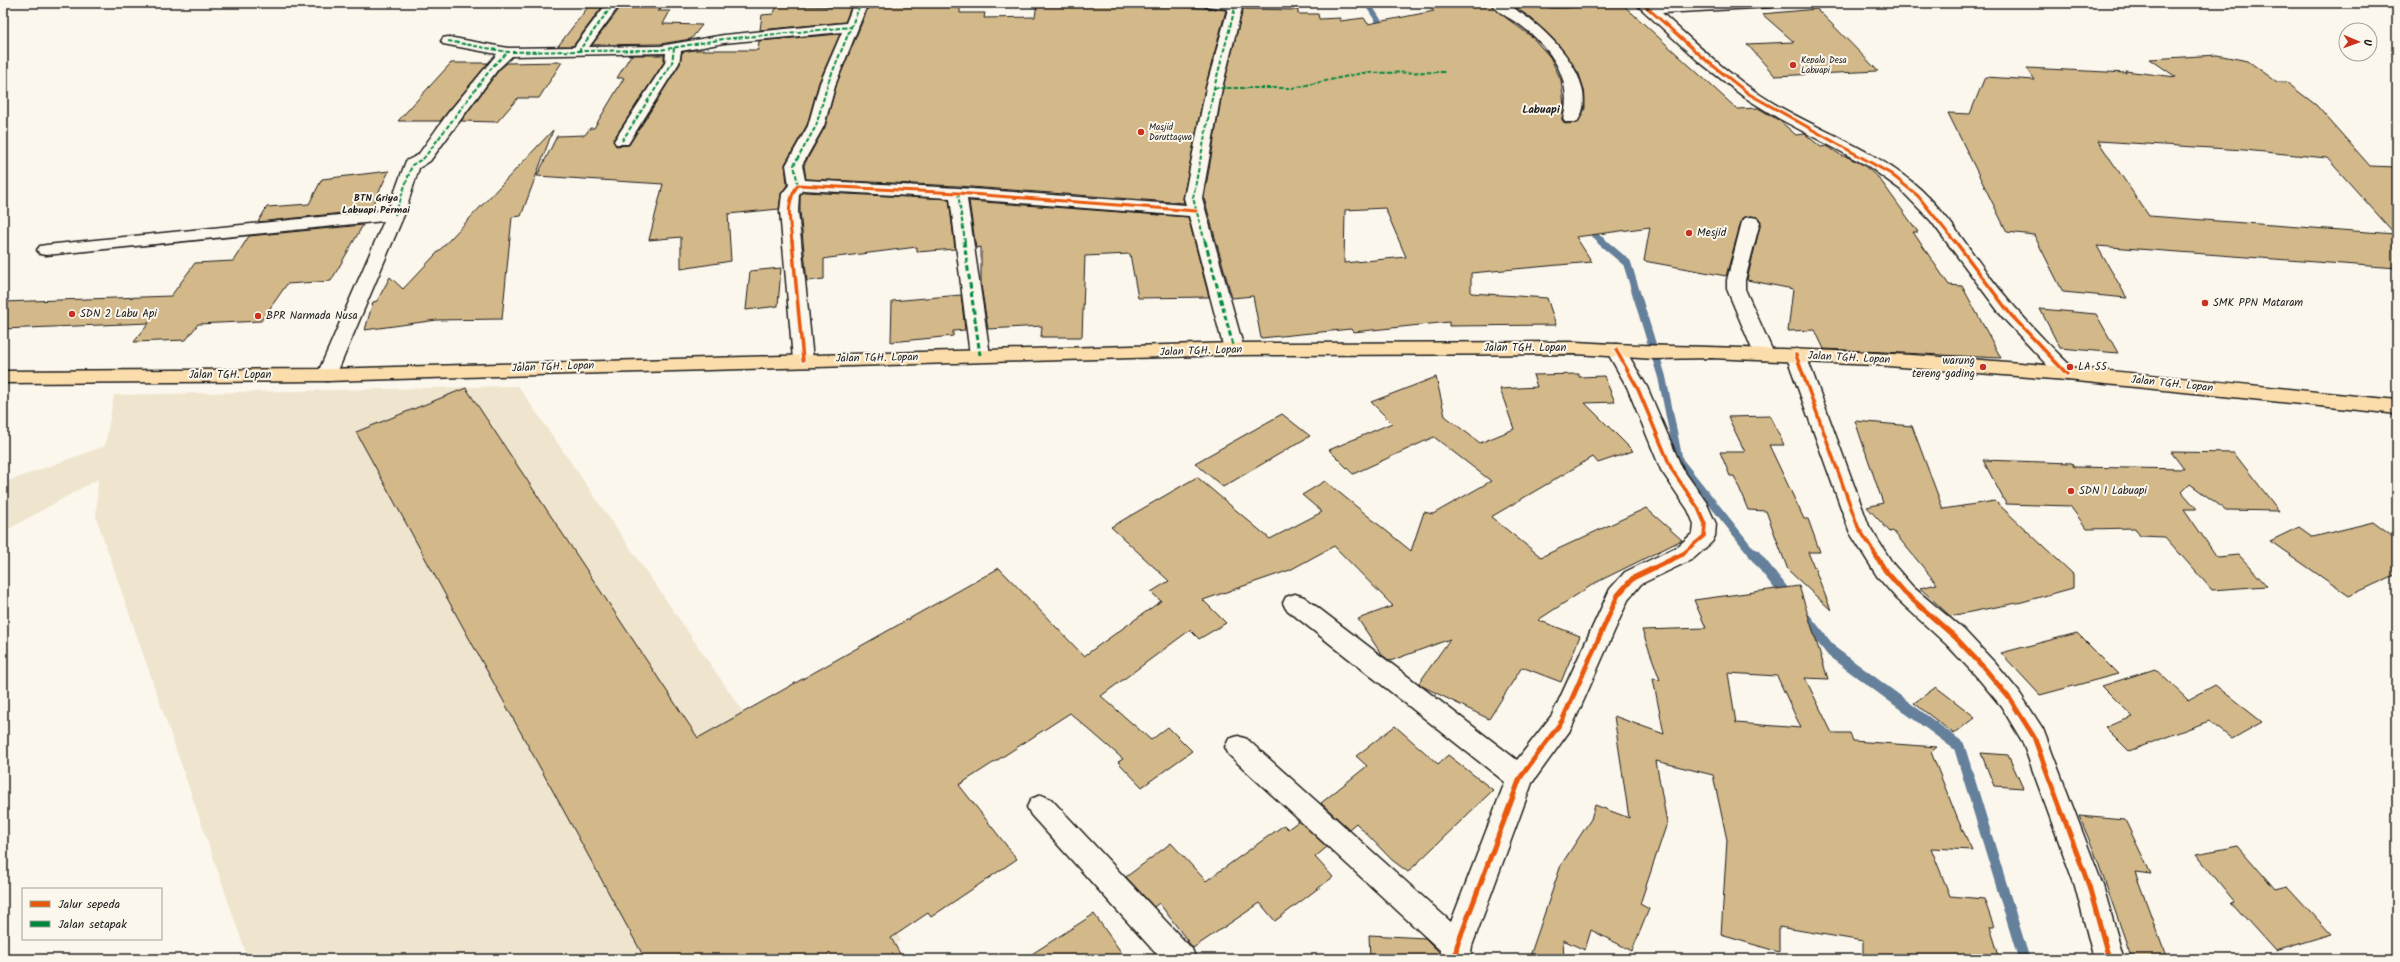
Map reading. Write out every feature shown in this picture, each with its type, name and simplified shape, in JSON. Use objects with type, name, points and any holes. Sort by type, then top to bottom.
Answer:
[{"type":"highway","name":"Jalan TGH. Lopan","points":[[3,377],[327,375],[803,360],[1234,349],[1410,348],[1616,350],[1655,354],[1711,352],[1796,355],[2068,374],[2397,407]]},
{"type":"street","points":[[578,52],[614,3]]},
{"type":"street","points":[[803,360],[790,211],[791,194],[798,185],[794,165],[816,126],[828,83],[861,3]]},
{"type":"street","points":[[1210,3],[1231,5],[1235,8],[1214,88],[1193,198],[1234,349]]},
{"type":"street","points":[[1498,3],[1507,12],[1533,28],[1559,55],[1569,70],[1574,92],[1574,112],[1572,119]]},
{"type":"street","points":[[1646,7],[1772,3]]},
{"type":"street","points":[[1646,7],[1747,92],[1796,122],[1868,159],[1921,199],[1948,229],[2011,315],[2045,353],[2068,374]]},
{"type":"street","points":[[448,41],[508,52],[578,52],[674,48],[724,39],[851,27]]},
{"type":"street","points":[[622,141],[668,71],[672,63],[674,48]]},
{"type":"street","points":[[327,375],[395,215],[412,165],[424,158],[454,116],[493,66],[508,52]]},
{"type":"street","points":[[798,185],[958,193],[1196,211]]},
{"type":"street","points":[[958,193],[980,355]]},
{"type":"street","points":[[46,250],[395,215]]},
{"type":"street","points":[[1751,222],[1736,280],[1736,289],[1764,354]]},
{"type":"street","points":[[1238,746],[1456,952],[1520,778],[1562,721],[1618,595],[1633,578],[1685,553],[1704,536],[1705,524],[1698,508],[1672,470],[1637,386],[1616,350]]},
{"type":"street","points":[[1796,355],[1858,527],[1870,548],[1905,593],[1955,637],[1986,670],[2010,699],[2034,736],[2088,886],[2109,959]]},
{"type":"street","points":[[1295,603],[1520,778]]},
{"type":"street","points":[[1041,807],[1181,959]]},
{"type":"shaded area","points":[[518,386],[901,940],[874,959],[248,959],[96,517],[98,479],[3,532],[3,483],[105,446],[114,395]]},
{"type":"building","points":[[875,3],[960,3],[960,13],[985,13],[984,18],[1035,17],[1037,3],[1161,5],[1226,10],[1205,88],[1183,198],[1184,203],[958,186],[806,179],[804,165],[825,127],[837,83],[868,8],[874,8]]},
{"type":"building","points":[[1473,3],[1490,3],[1497,11],[1532,37],[1550,57],[1561,80],[1564,105],[1562,119],[1565,124],[1578,123],[1585,108],[1584,91],[1579,74],[1558,44],[1532,19],[1510,3],[1544,3],[1549,8],[1566,8],[1621,3],[1737,109],[1758,108],[1780,121],[1796,135],[1805,134],[1821,147],[1827,146],[1842,156],[1862,164],[1879,178],[1918,232],[1913,232],[1949,285],[1962,286],[2001,358],[1824,349],[1815,330],[1788,331],[1793,289],[1747,280],[1761,222],[1758,217],[1751,216],[1745,217],[1741,222],[1726,276],[1644,261],[1650,227],[1576,237],[1592,262],[1471,273],[1471,293],[1547,298],[1556,325],[1449,326],[1449,322],[1353,332],[1351,329],[1261,338],[1253,296],[1232,298],[1204,198],[1223,88],[1243,9],[1298,10],[1298,14],[1318,14],[1319,19],[1340,18],[1340,21],[1364,18],[1368,24],[1434,11],[1431,8]],"holes":[[[1385,208],[1406,257],[1344,263],[1345,210]]]},
{"type":"building","points":[[778,5],[851,7],[845,22],[760,30],[762,15],[773,14]]},
{"type":"building","points":[[588,7],[602,7],[573,46],[558,46]]},
{"type":"building","points":[[620,8],[661,8],[658,11],[670,11],[663,24],[702,25],[691,39],[660,44],[592,45]]},
{"type":"building","points":[[1817,9],[1878,71],[1775,76],[1747,44],[1794,42],[1762,14]]},
{"type":"building","points":[[840,34],[819,82],[807,125],[785,164],[787,185],[781,194],[779,209],[728,214],[731,261],[681,269],[681,237],[649,240],[663,184],[537,176],[557,136],[585,135],[590,128],[594,128],[624,78],[617,78],[631,55],[664,55],[664,62],[613,140],[616,146],[629,145],[680,64],[682,52],[694,50],[758,50],[759,41]]},
{"type":"building","points":[[2217,55],[2248,61],[2277,82],[2286,82],[2316,105],[2370,166],[2397,167],[2397,268],[2097,246],[2127,298],[2063,292],[2034,235],[2007,232],[1948,113],[1970,114],[1985,77],[2035,80],[2027,68],[2126,73],[2125,71],[2176,77],[2150,59]],"holes":[[[2098,141],[2244,150],[2327,158],[2395,234],[2149,216]]]},
{"type":"building","points":[[562,62],[539,98],[518,98],[497,122],[461,121],[499,70],[507,63]]},
{"type":"building","points":[[451,63],[488,63],[440,121],[398,121]]},
{"type":"building","points":[[553,130],[521,216],[512,217],[502,319],[437,320],[365,330],[373,302],[377,301],[390,277],[403,289]]},
{"type":"building","points":[[389,171],[370,210],[258,222],[267,207],[309,204],[322,179]]},
{"type":"building","points":[[804,192],[949,199],[955,249],[917,252],[917,247],[824,259],[824,279],[807,281],[800,211],[800,195]]},
{"type":"building","points":[[969,201],[1188,217],[1209,297],[1138,298],[1130,254],[1085,256],[1082,337],[1041,337],[1042,326],[988,329],[981,285],[981,247],[976,248]]},
{"type":"building","points":[[363,225],[331,281],[287,284],[261,321],[198,324],[186,340],[134,342],[149,323],[3,329],[3,302],[171,296],[195,263],[233,261],[249,236]]},
{"type":"building","points":[[781,268],[778,306],[746,310],[750,271]]},
{"type":"building","points":[[961,295],[965,330],[953,331],[953,336],[891,342],[892,301]]},
{"type":"building","points":[[2040,309],[2096,314],[2118,353],[2060,348]]},
{"type":"building","points":[[1579,374],[1579,377],[1604,376],[1615,402],[1585,403],[1633,451],[1598,463],[1593,457],[1491,517],[1541,557],[1646,508],[1682,540],[1595,583],[1538,620],[1580,636],[1561,682],[1522,667],[1489,719],[1422,686],[1419,683],[1450,639],[1390,661],[1382,655],[1358,619],[1393,606],[1334,546],[1290,570],[1203,600],[1226,623],[1199,639],[1190,630],[1101,696],[1151,740],[1168,727],[1192,751],[1142,787],[1118,762],[1123,759],[1070,713],[959,785],[1017,859],[931,917],[928,913],[891,938],[903,959],[645,959],[356,432],[466,388],[698,738],[999,568],[1084,656],[1161,601],[1151,592],[1169,581],[1111,527],[1197,477],[1270,539],[1322,512],[1302,495],[1325,481],[1411,551],[1424,512],[1433,514],[1491,481],[1434,437],[1353,474],[1329,450],[1392,423],[1371,402],[1436,377],[1445,416],[1480,443],[1514,429],[1500,389],[1537,387],[1533,375]]},
{"type":"building","points":[[1282,414],[1310,436],[1223,487],[1195,463]]},
{"type":"building","points":[[1770,416],[1784,445],[1769,445],[1804,519],[1808,519],[1820,552],[1808,552],[1831,610],[1788,570],[1766,511],[1748,510],[1734,476],[1730,476],[1720,452],[1745,452],[1728,417]]},
{"type":"building","points":[[1855,421],[1912,426],[1943,509],[1995,501],[2073,574],[2073,588],[2022,602],[1950,616],[1920,588],[1937,584],[1893,531],[1890,532],[1867,507],[1883,503]]},
{"type":"building","points":[[2171,452],[2234,453],[2279,511],[2226,510],[2190,484],[2182,492],[2197,509],[2184,509],[2217,557],[2239,555],[2267,586],[2212,590],[2165,537],[2140,536],[2135,528],[2087,529],[2070,506],[2006,504],[1983,460],[2072,463],[2074,467],[2184,469]]},
{"type":"building","points":[[2373,522],[2397,540],[2397,574],[2349,596],[2270,541],[2299,527],[2313,537]]},
{"type":"building","points":[[1799,586],[1828,679],[1805,678],[1832,733],[1850,733],[1853,741],[1937,747],[1931,752],[1958,820],[1972,850],[1931,848],[1950,896],[1984,899],[1994,927],[1990,927],[2000,959],[1863,959],[1863,941],[1779,927],[1779,952],[1721,935],[1727,840],[1713,775],[1656,761],[1667,823],[1640,904],[1649,909],[1632,951],[1591,930],[1585,950],[1563,940],[1564,959],[1529,959],[1561,865],[1591,819],[1595,805],[1629,818],[1614,716],[1664,734],[1653,679],[1660,680],[1642,630],[1706,628],[1694,600]],"holes":[[[1728,673],[1777,676],[1801,728],[1736,723]]]},
{"type":"building","points":[[2077,633],[2118,674],[2040,695],[2001,653]]},
{"type":"building","points":[[2155,669],[2188,700],[2215,685],[2262,722],[2232,739],[2209,721],[2129,751],[2105,727],[2133,717],[2102,686]]},
{"type":"building","points":[[1936,687],[1975,717],[1954,734],[1914,703]]},
{"type":"building","points":[[1395,726],[1438,764],[1448,755],[1493,790],[1408,872],[1392,860],[1356,823],[1349,829],[1321,803],[1367,766],[1356,756]]},
{"type":"building","points":[[1981,753],[2008,755],[2023,788],[1994,786]]},
{"type":"building","points":[[2079,816],[2125,820],[2151,874],[2135,872],[2167,959],[2132,959],[2094,851]]},
{"type":"building","points":[[1299,821],[1327,847],[1315,857],[1333,877],[1275,921],[1260,903],[1193,948],[1159,903],[1154,907],[1126,877],[1171,843],[1206,881],[1284,825],[1288,829]]},
{"type":"building","points":[[2238,846],[2275,889],[2287,886],[2331,934],[2275,951],[2231,902],[2234,901],[2196,854]]},
{"type":"building","points":[[1094,914],[1126,959],[1024,959]]},
{"type":"building","points":[[1369,935],[1425,938],[1439,952],[1439,959],[1370,959]]},
{"type":"waterway","points":[[1367,3],[1385,31]]},
{"type":"waterway","points":[[1586,227],[1603,242]]},
{"type":"waterway","points":[[1601,241],[1627,263],[1662,377],[1679,461],[1754,555]]},
{"type":"waterway","points":[[1754,554],[1789,598]]},
{"type":"waterway","points":[[1805,618],[1832,652],[1959,746],[2024,959]]},
{"type":"marked path","points":[[578,52],[614,3]]},
{"type":"marked path","points":[[798,185],[794,165],[816,126],[828,83],[861,3]]},
{"type":"marked path","points":[[1210,3],[1231,5],[1235,8],[1214,88],[1193,198],[1234,349]]},
{"type":"marked path","points":[[448,41],[508,52],[660,50],[724,39],[851,27]]},
{"type":"marked path","points":[[622,141],[672,63],[674,48]]},
{"type":"marked path","points":[[395,215],[412,165],[424,158],[454,116],[493,66],[508,52]]},
{"type":"marked path","points":[[1214,88],[1293,88],[1362,73],[1446,72]]},
{"type":"marked path","points":[[958,193],[980,355]]},
{"type":"cycle path","points":[[1642,3],[1702,57],[1749,94],[1784,115],[1856,152],[1907,186],[1928,207],[1946,229],[2011,315],[2067,374]]},
{"type":"cycle path","points":[[803,360],[789,211],[791,194],[798,185],[958,193],[1196,211]]},
{"type":"cycle path","points":[[1455,959],[1457,946],[1520,778],[1562,721],[1618,595],[1633,578],[1685,553],[1704,536],[1705,524],[1698,508],[1672,470],[1637,387],[1616,350]]},
{"type":"cycle path","points":[[1796,355],[1858,527],[1885,570],[1905,593],[1955,637],[1986,670],[2010,699],[2034,737],[2089,886],[2109,959]]},
{"type":"place","name":"Kepala Desa Labuapi","points":[[1793,65]]},
{"type":"place","name":"Masjid Daruttaqwa","points":[[1141,132]]},
{"type":"place","name":"Mesjid","points":[[1689,233]]},
{"type":"place","name":"SMK PPN Mataram","points":[[2205,303]]},
{"type":"place","name":"SDN 2 Labu Api","points":[[72,314]]},
{"type":"place","name":"BPR Narmada Nusa","points":[[258,316]]},
{"type":"place","name":"warung tereng gading","points":[[1983,367]]},
{"type":"place","name":"LA 55","points":[[2070,367]]},
{"type":"place","name":"SDN 1 Labuapi","points":[[2071,491]]},
{"type":"district","name":"Labuapi","points":[[1541,110]]},
{"type":"district","name":"BTN Griya Labuapi Permai","points":[[376,204]]}]
